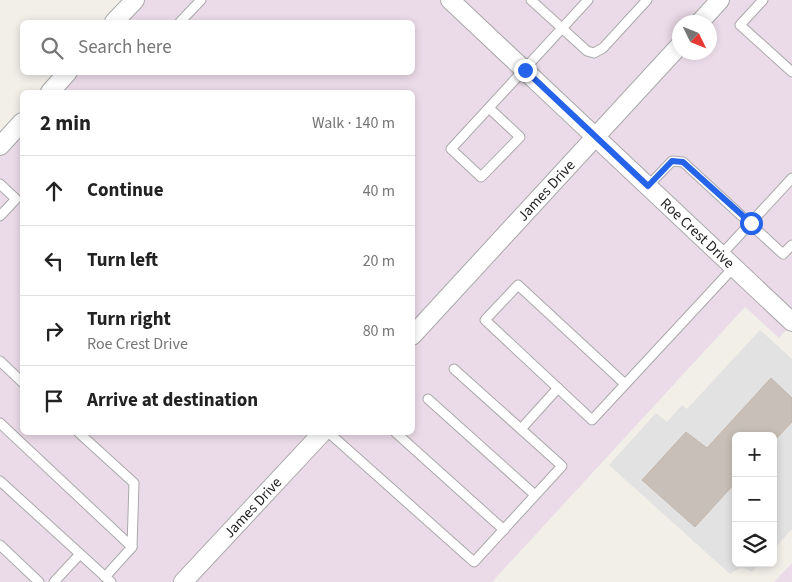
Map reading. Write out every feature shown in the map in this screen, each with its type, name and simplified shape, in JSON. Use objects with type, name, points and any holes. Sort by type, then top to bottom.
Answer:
[{"type":"street","points":[[116,20],[135,0]]},
{"type":"street","name":"Roe Crest Drive","points":[[450,0],[721,255],[790,315]]},
{"type":"street","points":[[706,15],[720,0]]},
{"type":"street","name":"James Drive","points":[[415,333],[672,54]]},
{"type":"street","points":[[52,90],[65,75]]},
{"type":"street","points":[[0,146],[20,124]]},
{"type":"street","name":"James Drive","points":[[183,582],[319,435]]},
{"type":"lane","points":[[182,20],[202,0]]},
{"type":"lane","points":[[531,0],[587,51],[594,52],[603,48],[647,0]]},
{"type":"lane","points":[[489,108],[520,137],[481,177],[451,149],[588,0]]},
{"type":"lane","points":[[763,0],[740,25],[792,72]]},
{"type":"lane","points":[[648,186],[672,161],[683,162],[784,254],[792,245]]},
{"type":"lane","points":[[721,255],[792,178]]},
{"type":"lane","points":[[0,184],[16,199],[0,216]]},
{"type":"lane","points":[[625,384],[518,285],[485,320],[592,420],[734,267]]},
{"type":"lane","points":[[0,361],[20,380]]},
{"type":"lane","points":[[331,435],[474,562],[562,466],[454,369]]},
{"type":"lane","points":[[521,429],[558,388]]},
{"type":"lane","points":[[428,399],[535,495]]},
{"type":"lane","points":[[0,423],[132,547]]},
{"type":"lane","points":[[0,481],[108,579],[132,547],[134,483],[81,435]]},
{"type":"lane","points":[[398,435],[504,530]]},
{"type":"lane","points":[[0,545],[39,582]]},
{"type":"lane","points":[[54,582],[80,554]]},
{"type":"shaded area","points":[[126,0],[792,0],[792,323],[779,338],[745,307],[492,582],[0,582],[0,136],[20,114],[20,435],[415,435],[415,90],[42,90],[57,75],[415,75],[415,20],[107,20]]},
{"type":"shaded area","points":[[760,330],[792,359],[792,398],[707,448],[686,432],[642,480],[695,527],[732,486],[732,567],[742,567],[730,574],[609,465],[656,413],[667,422],[682,405],[687,409]]},
{"type":"shaded area","points":[[792,422],[792,529],[777,546],[777,477],[777,438]]},
{"type":"shaded area","points":[[792,563],[792,582],[774,582]]},
{"type":"shaded area","points":[[742,567],[757,567],[752,572]]},
{"type":"building","points":[[771,378],[792,398],[792,422],[777,438],[777,432],[732,432],[732,486],[695,527],[642,480],[686,432],[707,448]]},
{"type":"route","points":[[525,70],[648,186],[672,161],[683,162],[751,223]]}]
